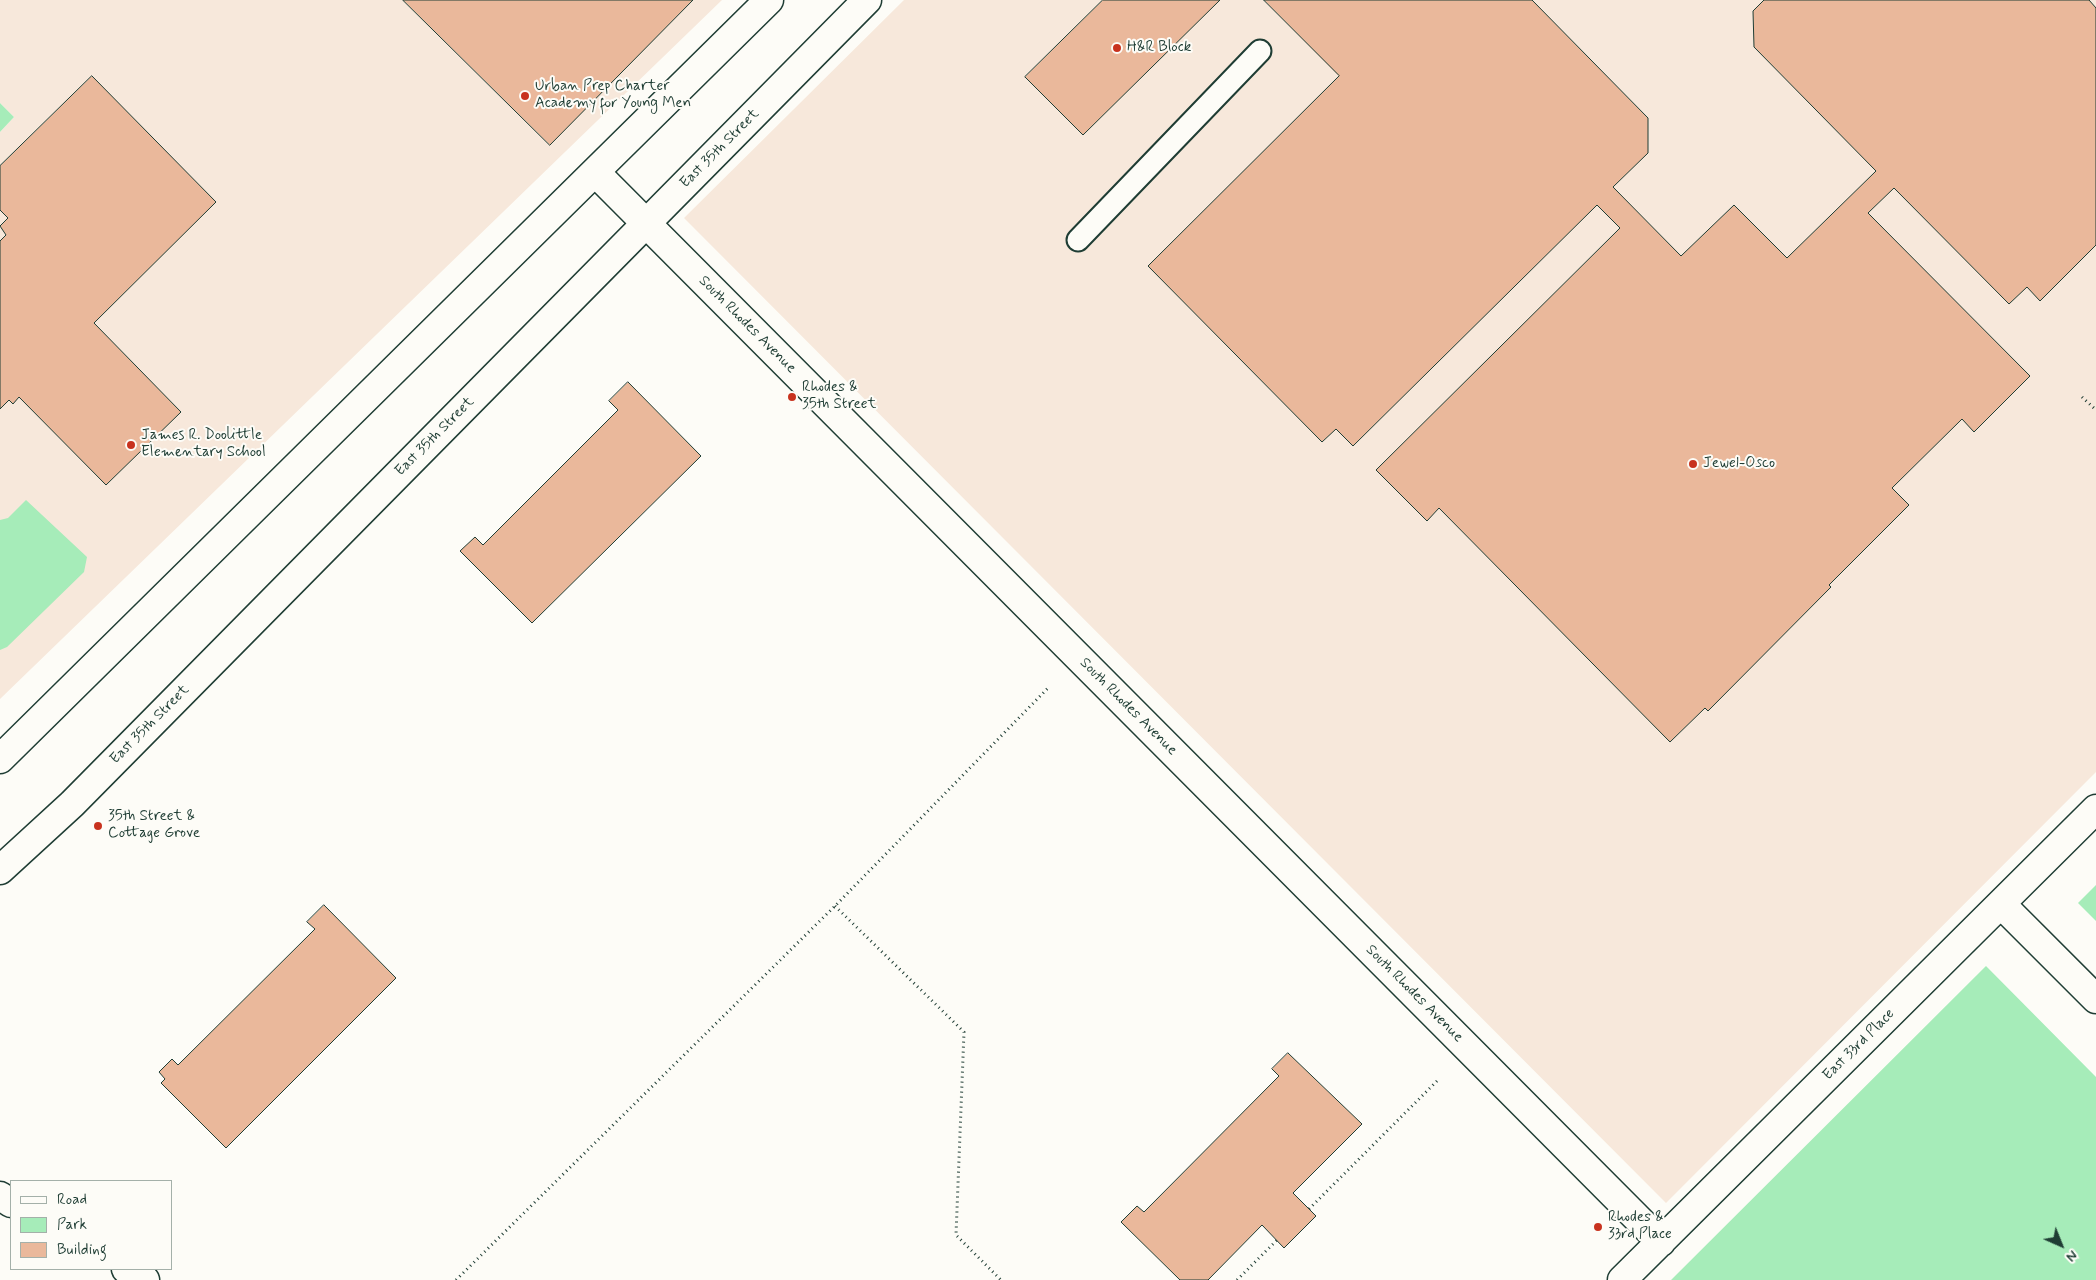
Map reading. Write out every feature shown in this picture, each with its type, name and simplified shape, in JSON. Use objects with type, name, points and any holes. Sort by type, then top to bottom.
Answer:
[{"type":"street","points":[[0,759],[596,173],[769,0]]},
{"type":"street","name":"East 35th Street","points":[[0,870],[72,804],[867,0]]},
{"type":"street","name":"South Rhodes Avenue","points":[[596,173],[1661,1242]]},
{"type":"street","name":"East 33rd Place","points":[[1622,1280],[2096,809]]},
{"type":"street","points":[[2001,904],[2096,999]]},
{"type":"street","points":[[128,1270],[145,1280]]},
{"type":"lane","points":[[1078,240],[1260,52]]},
{"type":"path","points":[[2082,397],[2096,410]]},
{"type":"path","points":[[456,1280],[835,906],[1049,687]]},
{"type":"path","points":[[835,906],[964,1032],[956,1235],[1001,1280]]},
{"type":"path","points":[[1309,1209],[1438,1080]]},
{"type":"path","points":[[1238,1280],[1277,1240]]},
{"type":"shaded area","name":"James R. Doolittle Elementary School","points":[[0,0],[722,0],[0,699],[0,132],[14,117],[0,103]]},
{"type":"shaded area","points":[[904,0],[2096,0],[2096,772],[1666,1203],[684,218]]},
{"type":"green space","points":[[0,103],[14,117],[0,132]]},
{"type":"green space","points":[[26,500],[87,557],[84,572],[7,647],[0,650],[0,520],[8,518]]},
{"type":"green space","points":[[2096,885],[2096,921],[2078,903]]},
{"type":"green space","points":[[1986,966],[2096,1077],[2096,1280],[1671,1280]]},
{"type":"building","name":"Urban Prep Charter Academy for Young Men","points":[[403,0],[693,0],[550,145]]},
{"type":"building","points":[[1103,0],[1220,0],[1083,135],[1025,77]]},
{"type":"building","points":[[1264,0],[1532,0],[1648,118],[1648,153],[1613,187],[1681,256],[1734,205],[1787,258],[1876,171],[1754,47],[1753,11],[1764,0],[2089,0],[2096,8],[2096,245],[2040,301],[2027,287],[2009,304],[1894,188],[1868,213],[2030,376],[1974,432],[1962,419],[1892,488],[1909,505],[1708,711],[1705,708],[1670,742],[1439,508],[1427,521],[1376,470],[1620,228],[1597,205],[1353,446],[1336,429],[1322,442],[1148,266],[1339,76]]},
{"type":"building","points":[[92,76],[216,202],[94,323],[181,412],[106,485],[19,397],[13,404],[9,400],[0,409],[0,241],[6,235],[0,226],[8,218],[0,210],[0,166]]},
{"type":"building","points":[[628,382],[701,456],[532,623],[460,551],[475,537],[483,545],[618,410],[609,401]]},
{"type":"building","points":[[324,905],[396,978],[226,1148],[161,1083],[165,1079],[159,1072],[172,1059],[178,1065],[315,929],[307,922]]},
{"type":"building","points":[[1288,1053],[1362,1124],[1293,1193],[1316,1216],[1284,1248],[1262,1225],[1208,1280],[1180,1280],[1121,1222],[1137,1206],[1144,1212],[1279,1076],[1272,1069]]},
{"type":"place","name":"H&R Block","points":[[1117,48]]},
{"type":"place","name":"Urban Prep Charter Academy for Young Men","points":[[525,96]]},
{"type":"place","name":"Rhodes & 35th Street","points":[[792,397]]},
{"type":"place","name":"James R. Doolittle Elementary School","points":[[131,445]]},
{"type":"place","name":"Jewel-Osco","points":[[1693,464]]},
{"type":"place","name":"35th Street & Cottage Grove","points":[[98,826]]},
{"type":"place","name":"Rhodes & 33rd Place","points":[[1598,1227]]}]
